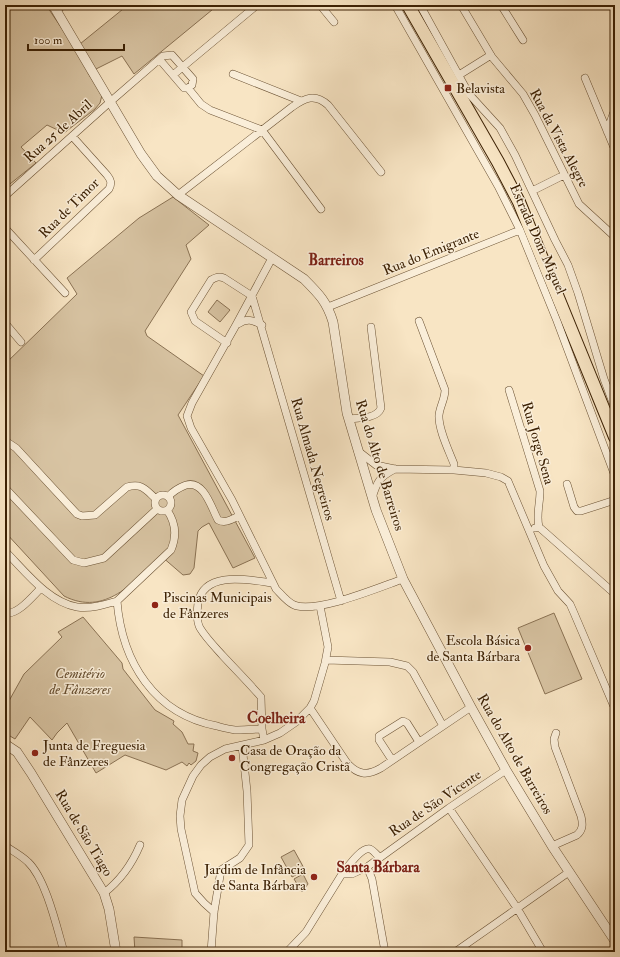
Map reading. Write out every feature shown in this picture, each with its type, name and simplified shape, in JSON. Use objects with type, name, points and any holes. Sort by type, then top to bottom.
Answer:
[{"type":"main road","name":"Estrada Dom Miguel","points":[[408,5],[501,167],[519,202],[615,437]]},
{"type":"street","points":[[54,8],[64,5]]},
{"type":"street","points":[[173,75],[257,5]]},
{"type":"street","points":[[320,5],[334,22]]},
{"type":"street","name":"Estrada Dom Miguel","points":[[396,5],[498,186],[520,230],[557,321],[615,476]]},
{"type":"street","name":"Estrada Dom Miguel","points":[[420,5],[469,94],[500,128],[516,155],[568,265],[604,379],[615,408]]},
{"type":"street","name":"Rua da Vista Alegre","points":[[461,5],[491,55],[523,94],[579,204],[615,237]]},
{"type":"street","points":[[501,5],[523,40]]},
{"type":"street","name":"Rua do Alto de Barreiros","points":[[54,8],[147,164],[157,176],[178,195],[304,279],[320,295],[328,308],[333,322],[349,419],[357,450],[372,498],[403,579],[506,770],[552,846],[615,941]]},
{"type":"street","points":[[188,88],[192,85],[193,79],[172,55],[163,56],[160,60],[184,88],[188,88],[201,104],[210,110],[262,130],[322,209]]},
{"type":"street","points":[[459,75],[491,55]]},
{"type":"street","name":"Rua 25 de Abril","points":[[5,196],[110,102],[160,60]]},
{"type":"street","points":[[234,74],[301,101]]},
{"type":"street","points":[[585,78],[615,150]]},
{"type":"street","points":[[178,195],[301,101],[312,98],[323,100],[381,172]]},
{"type":"street","points":[[607,131],[615,109]]},
{"type":"street","name":"Rua de Timor","points":[[34,260],[109,189],[111,185],[111,180],[72,136]]},
{"type":"street","points":[[532,191],[564,175]]},
{"type":"street","points":[[5,228],[65,293]]},
{"type":"street","name":"Rua do Emigrante","points":[[328,308],[520,230]]},
{"type":"street","points":[[272,258],[227,343],[192,403],[188,416],[191,428],[239,516],[276,589],[284,598],[294,605],[320,606],[341,601],[403,579]]},
{"type":"street","points":[[227,343],[195,321],[191,312],[192,309],[211,280],[215,277],[224,278],[252,296]]},
{"type":"street","name":"Rua Almada Negreiros","points":[[252,296],[262,325],[341,601]]},
{"type":"street","points":[[236,325],[245,320],[252,320],[262,325]]},
{"type":"street","points":[[419,321],[445,390],[439,423],[454,464],[454,470]]},
{"type":"street","points":[[5,323],[21,342]]},
{"type":"street","points":[[349,419],[376,415],[380,412],[381,408],[371,327]]},
{"type":"street","name":"Rua Jorge Sena","points":[[509,390],[540,492],[537,519],[539,526]]},
{"type":"street","points":[[7,442],[16,448],[77,514],[82,516],[95,515],[127,487],[133,485],[138,485],[144,488],[156,498]]},
{"type":"street","points":[[357,450],[376,465],[396,469],[454,470],[494,474],[508,481],[544,566],[558,592],[570,604],[615,709]]},
{"type":"street","points":[[376,465],[380,478]]},
{"type":"street","points":[[372,498],[380,478],[386,473],[396,469]]},
{"type":"street","points":[[168,497],[181,487],[189,484],[195,484],[203,490],[218,520],[222,523],[228,522],[239,516]]},
{"type":"street","points":[[567,484],[574,507],[577,511],[581,512],[615,500]]},
{"type":"street","points":[[5,488],[73,560],[84,563],[104,558],[157,509]]},
{"type":"street","points":[[156,498],[163,495],[168,497],[171,502],[167,510]]},
{"type":"street","points":[[156,498],[154,502],[157,509],[162,511],[167,510]]},
{"type":"street","points":[[5,551],[41,588],[59,600],[77,607],[106,604],[117,601],[171,550],[175,541],[175,533],[173,520],[167,510]]},
{"type":"street","points":[[530,530],[539,526],[615,594]]},
{"type":"street","points":[[264,740],[262,729],[262,697],[210,642],[199,626],[197,611],[199,598],[207,586],[220,580],[243,579],[273,583]]},
{"type":"street","points":[[5,613],[13,614],[41,588]]},
{"type":"street","points":[[117,601],[118,620],[131,659],[144,682],[159,699],[181,714],[205,724],[234,730],[262,729]]},
{"type":"street","points":[[214,912],[195,893],[181,829],[180,816],[182,800],[193,776],[201,765],[218,752],[264,740],[280,733],[296,722],[310,708],[314,701],[326,660],[328,647],[320,606]]},
{"type":"street","points":[[326,660],[390,662],[407,666],[413,672],[443,726]]},
{"type":"street","points":[[310,708],[354,770],[364,773],[372,773],[471,707]]},
{"type":"street","points":[[392,760],[379,740],[379,736],[403,721],[407,723],[419,742]]},
{"type":"street","points":[[552,846],[577,835],[580,832],[582,825],[579,812],[555,747],[554,739],[556,733]]},
{"type":"street","name":"Rua de São Tiago","points":[[5,744],[17,752],[31,773],[104,893],[109,909],[116,951]]},
{"type":"street","points":[[211,952],[214,912],[221,870],[240,858],[249,845],[247,791],[242,745]]},
{"type":"street","name":"Rua de São Vicente","points":[[342,874],[352,874],[367,867],[449,808],[506,770]]},
{"type":"street","points":[[449,808],[516,908],[543,952]]},
{"type":"street","points":[[104,893],[112,887],[127,869],[140,845]]},
{"type":"street","points":[[5,846],[28,862],[36,872],[45,891],[64,952]]},
{"type":"street","points":[[287,952],[306,932],[342,874],[360,853],[366,849],[371,850],[380,857]]},
{"type":"street","points":[[367,867],[372,879],[385,952]]},
{"type":"street","points":[[455,952],[516,908],[570,872]]},
{"type":"green space","points":[[5,5],[46,5],[75,48],[128,5],[218,5],[134,74],[122,56],[88,73],[102,95],[100,103],[95,109],[64,133],[47,125],[21,147],[36,163],[10,184],[5,171]]},
{"type":"green space","points":[[173,197],[209,225],[186,245],[191,259],[145,331],[147,336],[204,376],[178,415],[255,558],[233,568],[209,523],[198,531],[194,568],[190,574],[183,575],[161,556],[129,586],[118,594],[93,602],[79,601],[64,596],[5,532],[5,364],[77,294],[67,278],[139,218]]},
{"type":"green space","points":[[217,300],[230,310],[220,322],[208,312]]},
{"type":"green space","points":[[554,613],[582,679],[545,694],[518,628]]},
{"type":"green space","name":"Cemitério de Fânzeres","points":[[83,617],[122,663],[123,669],[155,710],[174,721],[173,724],[182,732],[188,744],[194,744],[193,751],[198,753],[196,761],[191,765],[189,763],[187,766],[182,762],[166,770],[125,755],[96,773],[67,723],[52,740],[30,717],[15,739],[5,733],[5,708],[24,674],[62,637],[58,632]]},
{"type":"green space","points":[[294,850],[305,870],[292,877],[281,857]]},
{"type":"green space","points":[[303,874],[308,884],[302,892],[294,879]]},
{"type":"green space","points":[[134,937],[182,940],[182,952],[135,952]]},
{"type":"place","name":"Belavista","points":[[448,88]]},
{"type":"place","name":"Piscinas Municipais de Fânzeres","points":[[155,605]]},
{"type":"place","name":"Escola Básica de Santa Bárbara","points":[[528,648]]},
{"type":"place","name":"Junta de Freguesia de Fânzeres","points":[[35,753]]},
{"type":"place","name":"Casa de Oração da Congregação Cristã","points":[[232,758]]},
{"type":"place","name":"Jardim de Infância de Santa Bárbara","points":[[314,877]]},
{"type":"district","name":"Barreiros","points":[[336,260]]},
{"type":"district","name":"Coelheira","points":[[276,718]]},
{"type":"district","name":"Santa Bárbara","points":[[378,867]]}]
